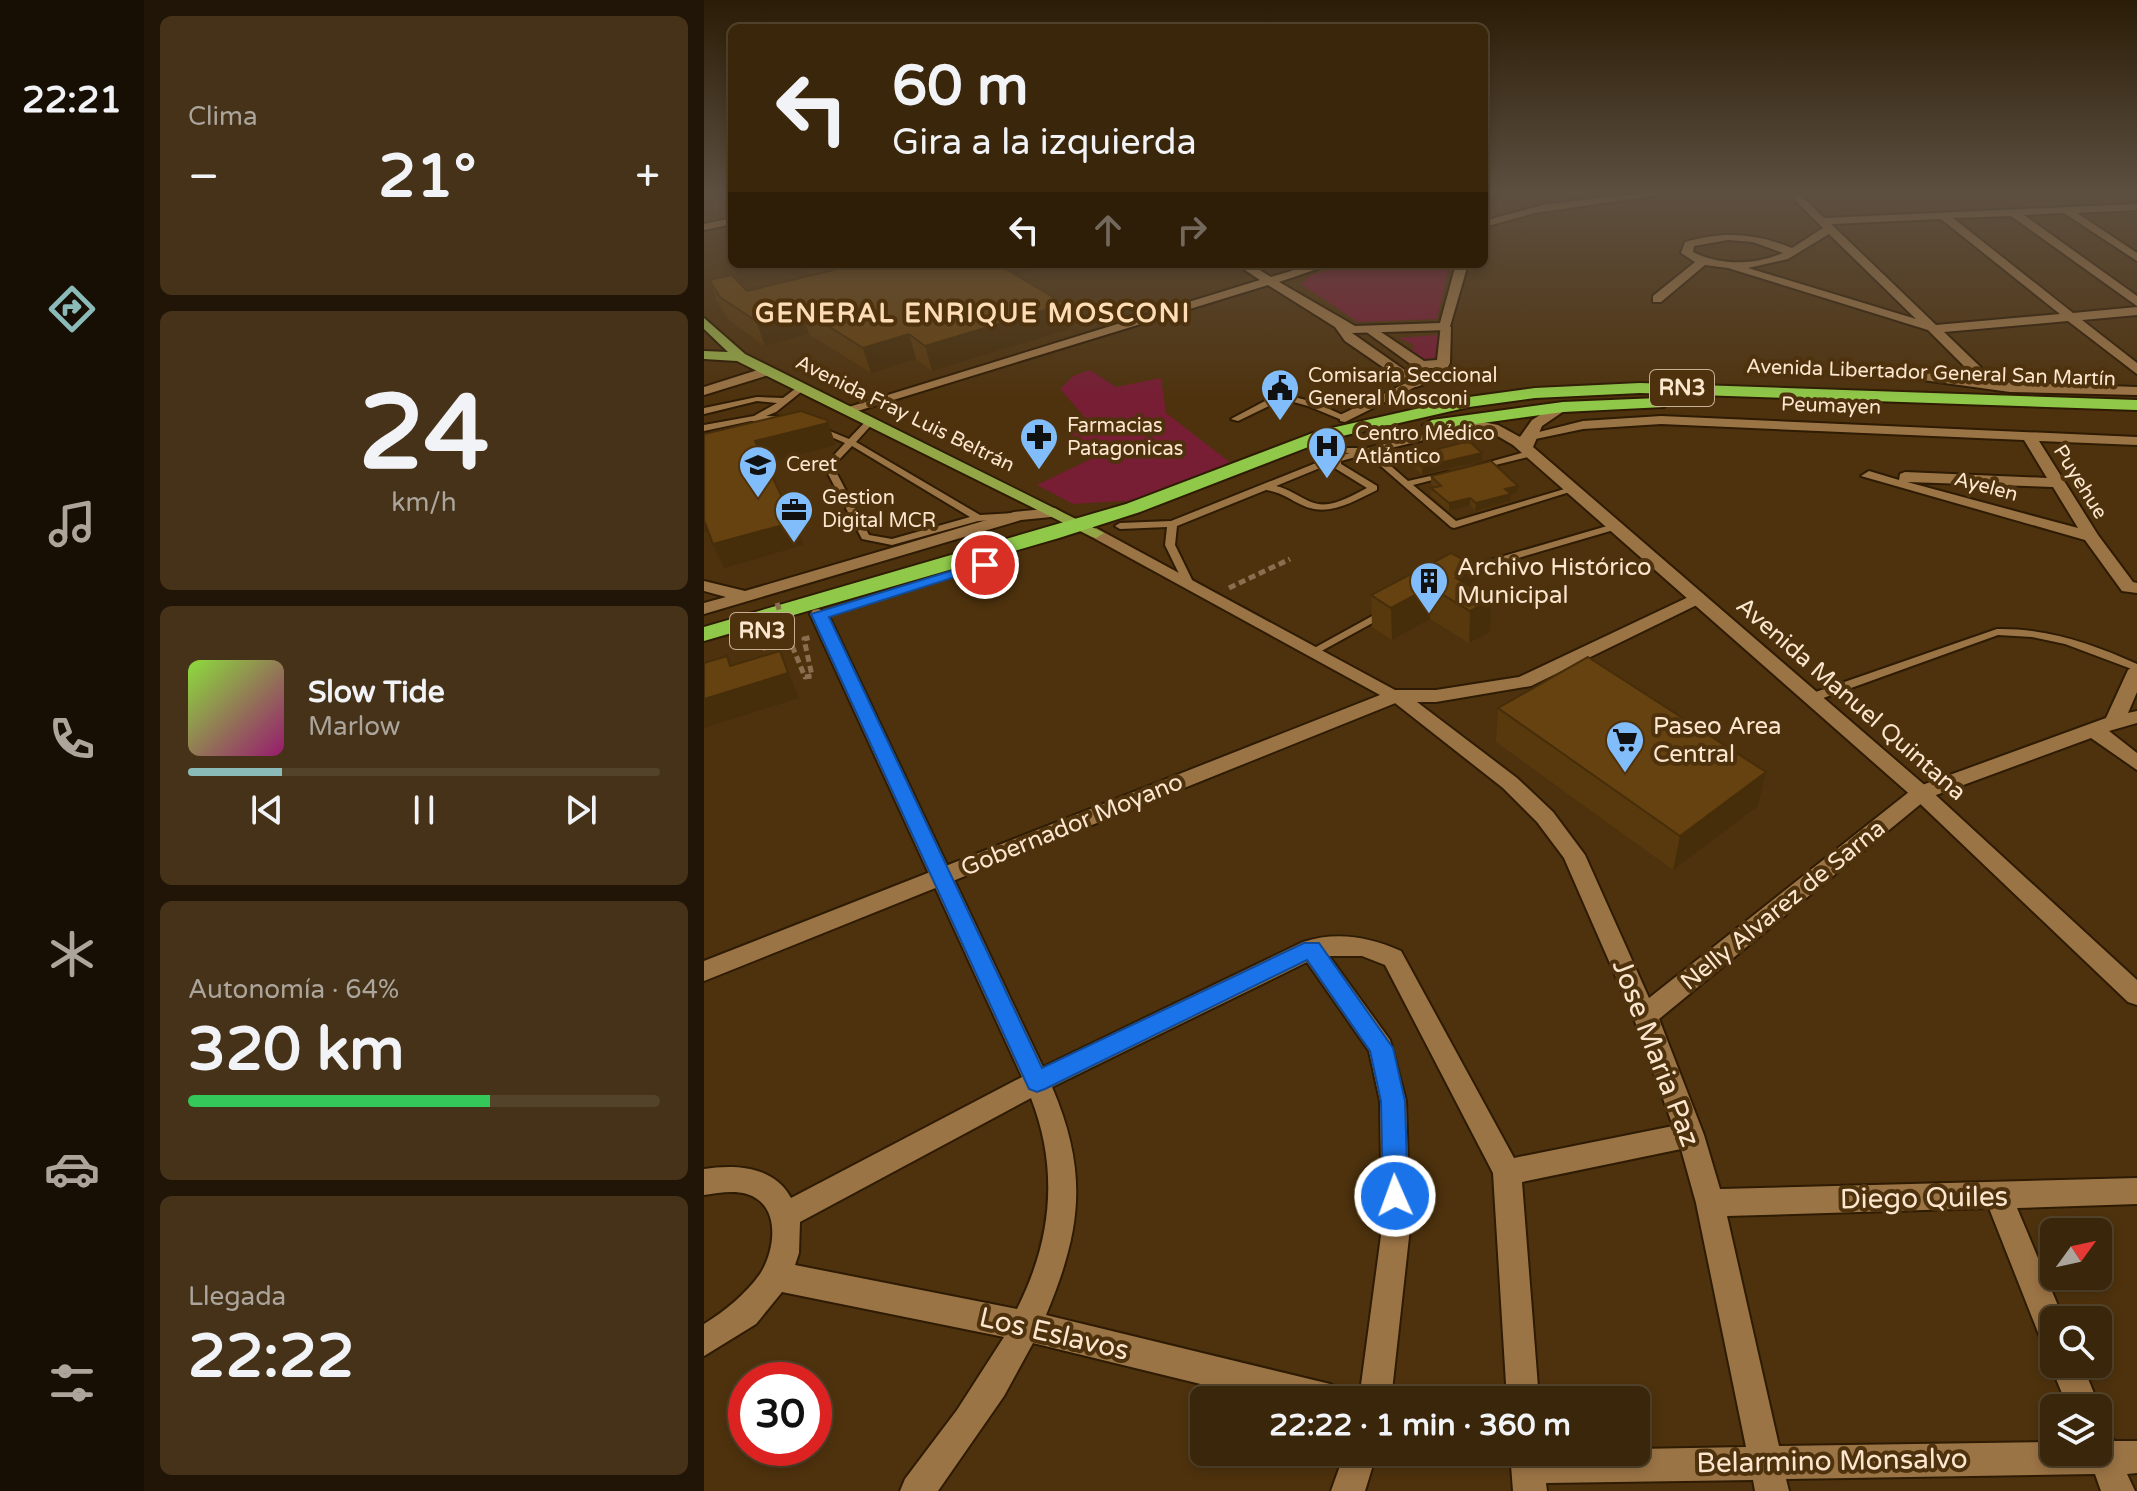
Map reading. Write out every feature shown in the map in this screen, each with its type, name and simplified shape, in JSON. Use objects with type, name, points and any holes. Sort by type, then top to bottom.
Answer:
[{"type":"highway","name":"Avenida Libertador General San Martín","points":[[704,649],[824,624],[1087,529],[1324,435],[1395,416],[1535,393],[1682,388],[2137,405]]},
{"type":"highway","name":"Avenida Libertador General San Martín","points":[[704,634],[1087,529],[1120,526],[1335,454],[1457,421],[1563,407],[1750,402],[2137,418]]},
{"type":"highway","points":[[1237,467],[1345,418]]},
{"type":"main road","name":"Avenida Fray Luis Beltrán","points":[[706,330],[740,357],[1087,529]]},
{"type":"main road","points":[[704,355],[740,357]]},
{"type":"street","points":[[1657,299],[1702,262]]},
{"type":"street","points":[[1706,262],[1936,329],[2137,311]]},
{"type":"street","points":[[1734,268],[1770,262]]},
{"type":"street","points":[[1863,262],[1992,386]]},
{"type":"street","points":[[2001,262],[2137,370]]},
{"type":"street","points":[[2081,262],[2137,302]]},
{"type":"street","points":[[1248,268],[1338,324],[1349,338],[1416,383]]},
{"type":"street","points":[[846,410],[1311,268]]},
{"type":"street","points":[[1345,418],[1437,375],[1443,363],[1445,327],[1461,268]]},
{"type":"street","points":[[1291,294],[1287,286],[1299,271]]},
{"type":"street","points":[[1338,324],[1371,331],[1445,327]]},
{"type":"street","points":[[1371,331],[1421,365],[1443,363]]},
{"type":"street","points":[[704,391],[767,371]]},
{"type":"street","points":[[1921,376],[1992,386],[2137,391]]},
{"type":"street","points":[[1526,447],[1534,423],[1563,407]]},
{"type":"street","name":"Peumayen","points":[[1526,447],[1583,425],[1661,420],[2137,441]]},
{"type":"street","name":"Avenida Manuel Quintana","points":[[1457,421],[1493,428],[1526,447],[1571,490],[1921,793],[2137,995]]},
{"type":"street","name":"Puyehue","points":[[2028,435],[2091,537],[2132,587]]},
{"type":"street","name":"Ayelen","points":[[2057,483],[1869,476],[2091,537]]},
{"type":"street","points":[[704,609],[1020,515],[1055,513]]},
{"type":"street","name":"Jose Maria Paz","points":[[1087,529],[1396,696],[1510,783],[1545,817],[1574,855],[1645,1016],[1690,1135],[1710,1203],[1769,1476]]},
{"type":"street","points":[[704,586],[746,597]]},
{"type":"street","points":[[1396,696],[1447,694],[1512,685],[1544,675],[1697,598]]},
{"type":"street","points":[[824,624],[1056,1126],[1064,1180],[1052,1260],[1027,1326],[970,1422],[917,1491]]},
{"type":"street","points":[[2114,722],[2137,669]]},
{"type":"street","points":[[1426,718],[1447,694]]},
{"type":"street","name":"Gobernador Moyano","points":[[704,971],[1396,696]]},
{"type":"street","name":"Nelly Alvarez de Sarna","points":[[1645,1016],[1921,793],[2114,722],[2137,717]]},
{"type":"street","points":[[2094,730],[2137,763]]},
{"type":"street","points":[[786,1215],[1037,1082],[1311,949],[1350,943],[1393,958],[1507,1172],[1522,1386]]},
{"type":"street","points":[[1311,949],[1381,1048],[1393,1101],[1396,1228],[1377,1386]]},
{"type":"street","points":[[1507,1172],[1690,1135]]},
{"type":"street","points":[[704,1182],[740,1179],[761,1185],[777,1197],[786,1215],[785,1255],[775,1276],[755,1304],[729,1327],[704,1341]]},
{"type":"street","name":"Diego Quiles","points":[[1710,1203],[2137,1191]]},
{"type":"street","points":[[1999,1197],[2043,1306]]},
{"type":"street","name":"Los Eslavos","points":[[775,1276],[1027,1326],[1273,1386]]},
{"type":"street","name":"Belarmino Monsalvo","points":[[2112,1452],[2137,1457]]},
{"type":"street","name":"Belarmino Monsalvo","points":[[1528,1470],[1769,1476],[2040,1455]]},
{"type":"street","points":[[1348,1491],[1356,1466]]},
{"type":"street","points":[[2108,1466],[2118,1491]]},
{"type":"lane","points":[[704,428],[773,410],[802,388]]},
{"type":"lane","points":[[1235,419],[1279,397],[1293,397],[1345,418]]},
{"type":"lane","points":[[704,411],[757,399],[784,401]]},
{"type":"lane","points":[[751,418],[790,420]]},
{"type":"lane","points":[[1120,526],[1153,528],[1172,524],[1335,454],[1368,451],[1437,434],[1457,421]]},
{"type":"lane","points":[[870,422],[828,466],[865,537],[892,542],[978,518],[1020,515]]},
{"type":"lane","points":[[804,424],[852,443],[978,518]]},
{"type":"lane","points":[[1410,483],[1526,447]]},
{"type":"lane","points":[[1368,451],[1410,483],[1454,525],[1571,490]]},
{"type":"lane","points":[[1264,486],[1287,489],[1313,506],[1332,506],[1374,488],[1336,465],[1335,454]]},
{"type":"lane","points":[[1172,524],[1170,545],[1190,586]]},
{"type":"lane","points":[[1447,579],[1461,571],[1614,527]]},
{"type":"lane","points":[[1312,652],[1393,608]]},
{"type":"lane","points":[[1811,698],[1997,632],[2015,631],[2055,641],[2137,669]]},
{"type":"path","points":[[1211,597],[1290,559]]},
{"type":"path","points":[[777,603],[787,639],[805,677],[812,676],[804,639],[824,624]]},
{"type":"shaded area","points":[[1336,268],[1448,270],[1437,319],[1358,322],[1301,284],[1311,275]]},
{"type":"shaded area","points":[[1438,335],[1436,356],[1429,361],[1417,360],[1411,353],[1414,345],[1399,338]]},
{"type":"shaded area","points":[[1090,370],[1116,387],[1161,378],[1166,413],[1232,464],[1139,500],[1073,504],[1037,485],[1101,454],[1088,443],[1068,434],[1090,423],[1060,389],[1073,376]]},
{"type":"building","points":[[830,268],[1004,268],[1065,304],[925,346],[909,334],[863,348],[801,309],[756,321],[720,297],[709,280],[732,275],[747,291],[833,270]]},
{"type":"building","points":[[801,411],[828,423],[755,441],[794,522],[713,544],[704,520],[704,434]]},
{"type":"building","points":[[1469,441],[1482,453],[1422,467],[1410,456]]},
{"type":"building","points":[[1491,461],[1518,486],[1505,489],[1511,494],[1476,503],[1470,498],[1449,503],[1431,488],[1441,486],[1431,476]]},
{"type":"building","points":[[1451,553],[1476,567],[1456,578],[1491,599],[1470,611],[1430,587],[1391,608],[1371,595]]},
{"type":"building","points":[[780,651],[788,673],[704,699],[704,663],[727,656],[730,666]]},
{"type":"building","points":[[1588,657],[1766,772],[1680,836],[1498,708]]},
{"type":"place","name":"Comisaría Seccional General Mosconi","points":[[1280,422]]},
{"type":"place","name":"Farmacias Patagonicas","points":[[1039,471]]},
{"type":"place","name":"Centro Médico Atlántico","points":[[1327,480]]},
{"type":"place","name":"Ceret","points":[[758,499]]},
{"type":"place","name":"Gestion Digital MCR","points":[[794,544]]},
{"type":"place","name":"Archivo Histórico Municipal","points":[[1429,615]]},
{"type":"place","name":"Paseo Area Central","points":[[1625,774]]},
{"type":"district","name":"GENERAL ENRIQUE MOSCONI","points":[[973,313]]},
{"type":"route","points":[[985,565],[819,614],[1037,1082],[1311,949],[1381,1048],[1393,1101],[1395,1196]]}]
